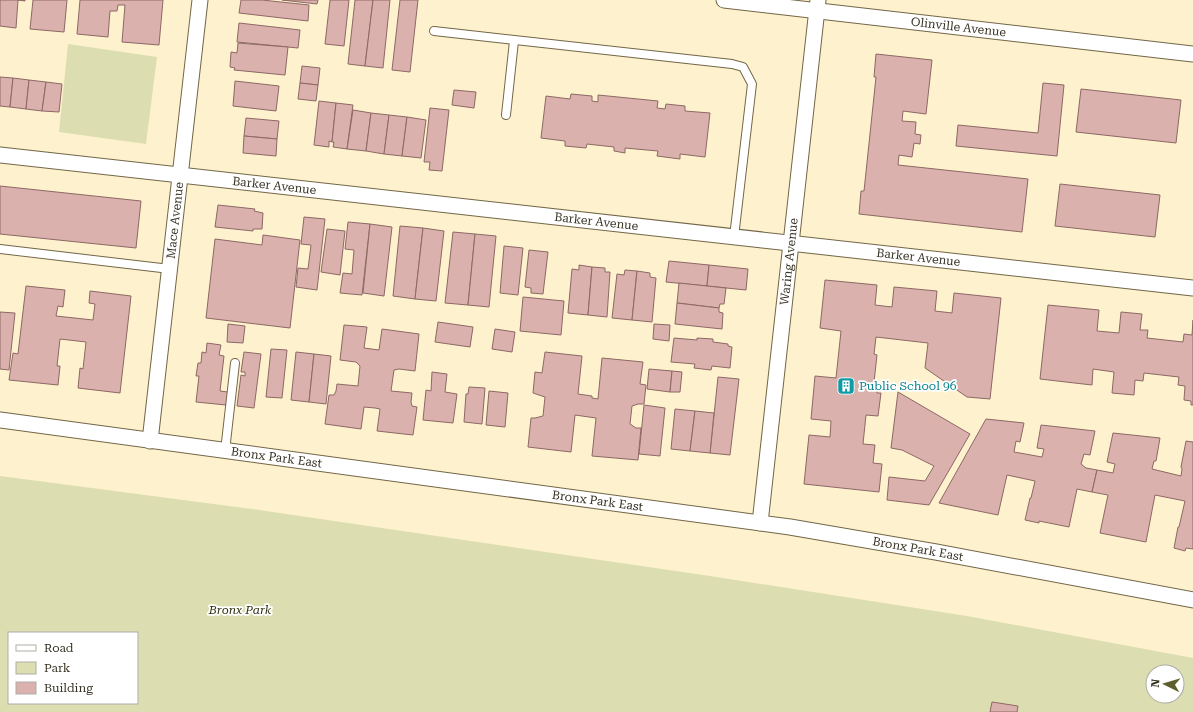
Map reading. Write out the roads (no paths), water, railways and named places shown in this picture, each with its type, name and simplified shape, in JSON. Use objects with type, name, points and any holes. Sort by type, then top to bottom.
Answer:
[{"type":"street","name":"Mace Avenue","points":[[150,441],[200,0]]},
{"type":"street","name":"Olinville Avenue","points":[[724,0],[817,5],[1193,54]]},
{"type":"street","name":"Waring Avenue","points":[[760,523],[817,5]]},
{"type":"street","name":"Barker Avenue","points":[[0,155],[1193,288]]},
{"type":"street","name":"Bronx Park East","points":[[0,420],[760,523],[936,552],[1193,600]]},
{"type":"lane","points":[[434,32],[732,64],[743,67],[752,84],[734,237]]},
{"type":"lane","points":[[506,115],[514,41]]},
{"type":"lane","points":[[0,249],[170,269]]},
{"type":"lane","points":[[225,451],[235,363]]},
{"type":"place","name":"Public School 96","points":[[846,386]]},
{"type":"park label","name":"Bronx Park","points":[[240,610]]}]
